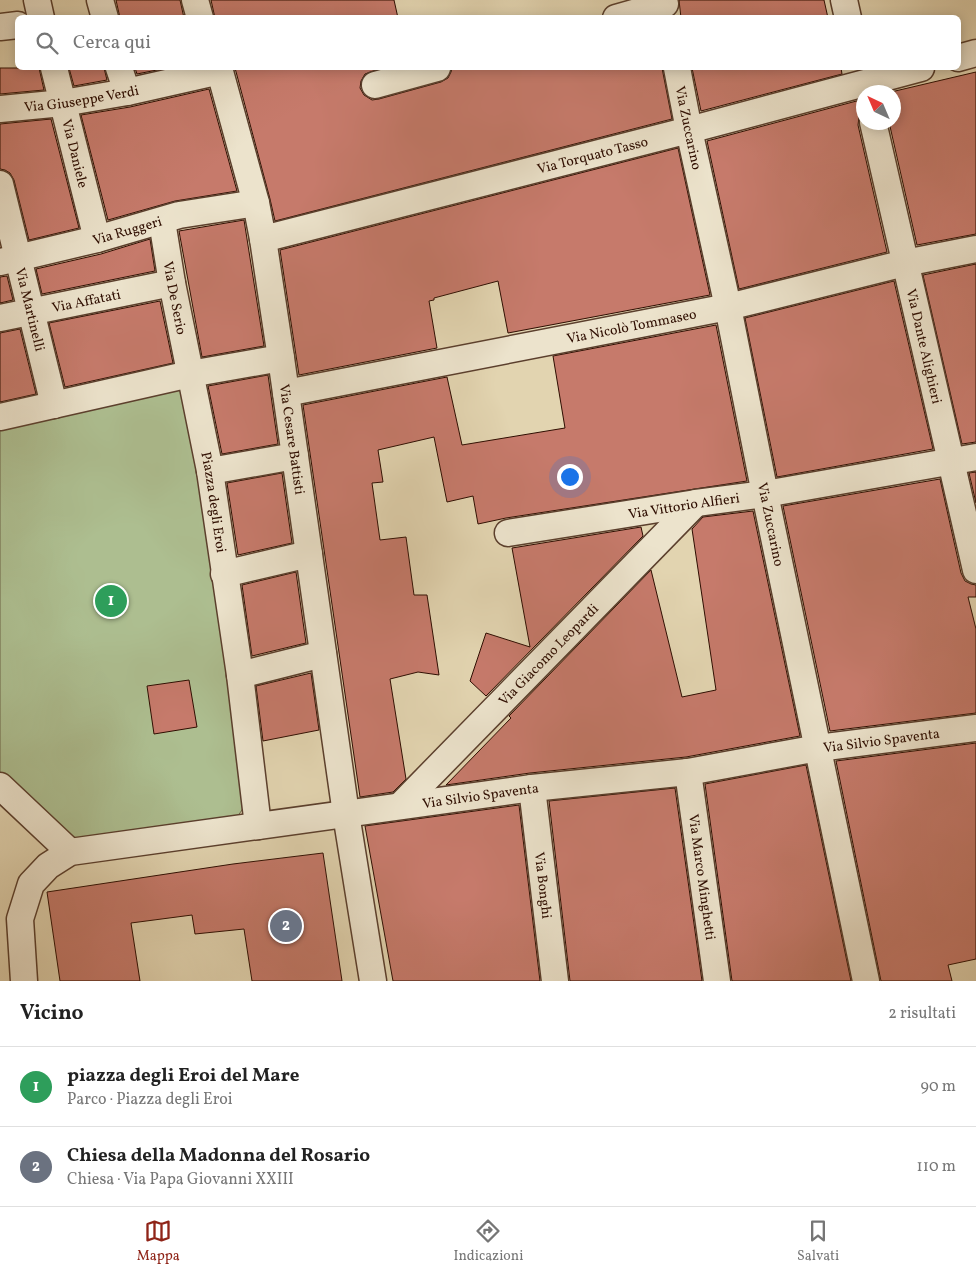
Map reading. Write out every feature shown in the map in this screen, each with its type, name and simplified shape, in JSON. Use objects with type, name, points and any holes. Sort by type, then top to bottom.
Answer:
[{"type":"street","points":[[37,0],[40,15]]},
{"type":"street","points":[[100,0],[104,15]]},
{"type":"street","points":[[195,0],[199,15]]},
{"type":"street","points":[[844,0],[847,15]]},
{"type":"street","points":[[629,15],[665,7]]},
{"type":"street","points":[[0,27],[15,25]]},
{"type":"street","points":[[961,57],[976,53]]},
{"type":"street","name":"Via Daniele","points":[[55,70],[97,239]]},
{"type":"street","points":[[120,70],[127,92]]},
{"type":"street","name":"Via Giuseppe Verdi","points":[[0,109],[63,103],[127,92],[220,70]]},
{"type":"street","name":"Via Cesare Battisti","points":[[220,70],[256,203],[263,239],[346,814],[373,981]]},
{"type":"street","points":[[375,85],[431,70]]},
{"type":"street","name":"Via Zuccarino","points":[[677,70],[728,306],[866,981]]},
{"type":"street","name":"Via Torquato Tasso","points":[[263,239],[689,130],[864,81],[912,70]]},
{"type":"street","name":"Via Dante Alighieri","points":[[875,130],[976,570]]},
{"type":"street","name":"Via Martinelli","points":[[0,184],[9,260],[31,312],[54,405]]},
{"type":"street","name":"Via Ruggeri","points":[[9,260],[97,239],[179,215],[256,203]]},
{"type":"street","name":"Via De Serio","points":[[162,220],[190,374]]},
{"type":"street","name":"Via Nicolò Tommaseo","points":[[286,393],[728,306],[905,263],[976,249]]},
{"type":"street","name":"Via Affatati","points":[[0,318],[172,283]]},
{"type":"street","points":[[0,417],[190,374],[281,358]]},
{"type":"street","name":"Piazza degli Eroi","points":[[190,374],[210,471],[240,675],[258,826]]},
{"type":"street","points":[[210,471],[295,456]]},
{"type":"street","name":"Via Vittorio Alfieri","points":[[508,533],[696,502],[765,494],[976,457]]},
{"type":"street","name":"Via Giacomo Leopardi","points":[[400,806],[696,502]]},
{"type":"street","points":[[224,574],[309,554]]},
{"type":"street","points":[[240,675],[323,654]]},
{"type":"street","name":"Via Silvio Spaventa","points":[[10,920],[31,884],[48,866],[70,852],[532,788],[688,772],[818,748],[976,728]]},
{"type":"street","name":"Via Marco Minghetti","points":[[688,772],[717,981]]},
{"type":"street","points":[[0,786],[70,852]]},
{"type":"street","name":"Via Bonghi","points":[[532,788],[555,981]]},
{"type":"street","points":[[10,920],[24,981]]},
{"type":"green space","points":[[189,385],[253,794],[233,823],[72,844],[0,776],[0,426]]},
{"type":"building","points":[[116,0],[180,0],[183,15],[119,15]]},
{"type":"building","points":[[211,0],[394,0],[397,15],[214,15]]},
{"type":"building","points":[[679,0],[824,0],[827,15],[681,15]]},
{"type":"building","points":[[0,68],[39,70],[44,90],[0,94]]},
{"type":"building","points":[[70,70],[104,70],[107,80],[74,86]]},
{"type":"building","points":[[136,70],[157,70],[137,74]]},
{"type":"building","points":[[236,70],[376,70],[365,74],[361,81],[360,88],[364,95],[372,100],[441,82],[448,78],[452,70],[662,70],[672,119],[275,221]]},
{"type":"building","points":[[692,70],[841,70],[842,74],[701,111]]},
{"type":"building","points":[[976,72],[976,234],[917,245],[891,130],[901,130],[901,90]]},
{"type":"building","points":[[209,89],[237,191],[175,201],[108,220],[81,115],[130,107]]},
{"type":"building","points":[[856,101],[856,130],[859,130],[887,252],[739,289],[707,141]]},
{"type":"building","points":[[51,119],[79,228],[29,240],[14,180],[10,173],[0,169],[0,124]]},
{"type":"building","points":[[678,148],[710,295],[508,333],[498,281],[429,301],[437,348],[299,375],[280,250]]},
{"type":"building","points":[[244,220],[264,346],[202,357],[179,231]]},
{"type":"building","points":[[150,239],[155,271],[42,294],[36,269],[101,254]]},
{"type":"building","points":[[976,264],[976,442],[962,444],[923,275]]},
{"type":"building","points":[[7,276],[13,300],[0,303],[0,277]]},
{"type":"building","points":[[894,281],[933,449],[777,477],[745,318]]},
{"type":"building","points":[[160,301],[173,363],[65,387],[49,323]]},
{"type":"building","points":[[716,325],[747,481],[506,518],[478,524],[473,496],[447,502],[434,437],[378,450],[383,482],[372,483],[380,540],[406,537],[414,595],[427,595],[439,675],[418,672],[390,679],[406,779],[393,792],[360,797],[303,405],[447,377],[462,445],[565,428],[553,356]]},
{"type":"building","points":[[20,329],[36,394],[0,402],[0,333]]},
{"type":"building","points":[[268,375],[278,444],[222,454],[208,386]]},
{"type":"building","points":[[976,472],[976,503],[969,473]]},
{"type":"building","points":[[282,473],[292,543],[238,555],[227,483]]},
{"type":"building","points":[[940,479],[961,573],[965,581],[976,585],[976,597],[968,597],[976,629],[976,713],[830,731],[783,506]]},
{"type":"building","points":[[753,511],[800,736],[686,757],[530,773],[446,785],[511,718],[509,716],[651,570],[682,697],[716,690],[692,529],[703,517]]},
{"type":"building","points":[[641,527],[643,536],[486,696],[470,681],[486,633],[530,647],[512,548]]},
{"type":"building","points":[[296,572],[306,643],[252,656],[242,585]]},
{"type":"building","points":[[311,673],[319,730],[263,741],[256,686]]},
{"type":"building","points":[[189,680],[197,727],[154,734],[147,686]]},
{"type":"building","points":[[976,743],[976,959],[948,965],[952,981],[881,981],[836,761]]},
{"type":"building","points":[[806,765],[851,981],[732,981],[705,784]]},
{"type":"building","points":[[675,788],[702,981],[570,981],[549,801]]},
{"type":"building","points":[[519,805],[540,981],[393,981],[365,826]]},
{"type":"building","points":[[323,853],[342,981],[252,981],[244,929],[195,934],[192,915],[131,923],[140,981],[60,981],[47,892],[233,864]]},
{"type":"place","name":"piazza degli Eroi del Mare","points":[[111,601]]},
{"type":"place","name":"Chiesa della Madonna del Rosario","points":[[286,926]]}]
